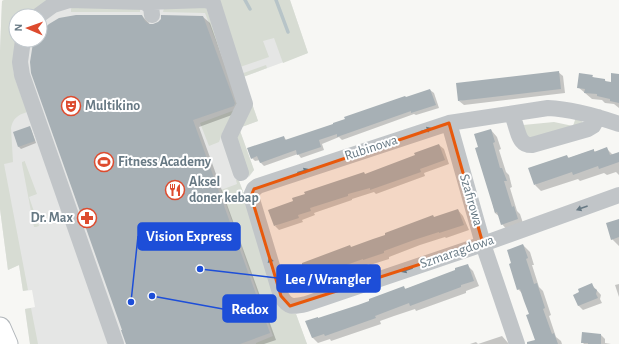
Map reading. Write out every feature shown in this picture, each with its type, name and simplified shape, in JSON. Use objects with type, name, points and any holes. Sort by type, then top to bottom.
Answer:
[{"type":"main road","points":[[0,328],[7,344]]},
{"type":"street","points":[[48,9],[53,5],[68,0],[149,9],[206,0],[213,3],[245,104],[229,136],[241,173]]},
{"type":"street","points":[[22,48],[20,62],[22,75],[116,344]]},
{"type":"street","name":"Rubinowa","points":[[295,307],[290,306],[281,296],[251,196],[254,189],[258,186],[449,123],[548,108],[576,111],[619,124]]},
{"type":"street","points":[[512,114],[520,139],[523,143],[532,146],[588,129],[593,126],[598,117]]},
{"type":"street","name":"Szafirowa","points":[[449,123],[483,244],[517,344]]},
{"type":"street","name":"Szmaragdowa","points":[[295,307],[483,244],[619,195]]},
{"type":"highlighted area","points":[[449,123],[483,244],[290,306],[281,296],[251,196],[254,189]]},
{"type":"shaded area","points":[[4,0],[290,0],[308,53],[243,77],[258,121],[239,128],[254,170],[249,177],[239,181],[289,313],[296,314],[307,344],[30,344],[25,309],[35,307],[32,290],[23,291],[19,265],[8,270],[0,209],[0,51],[2,1]]},
{"type":"shaded area","points":[[52,0],[40,8],[8,8],[8,48],[15,48],[13,70],[27,112],[19,116],[13,122],[11,128],[13,162],[4,164],[28,290],[23,291],[19,265],[8,270],[0,209],[0,51],[2,1]]},
{"type":"shaded area","points":[[215,0],[290,0],[308,53],[283,63],[274,38],[263,41],[269,57],[240,67]]},
{"type":"shaded area","points":[[72,7],[140,8],[140,12],[71,12]]},
{"type":"shaded area","points":[[206,7],[221,54],[205,13],[163,12],[164,8]]},
{"type":"shaded area","points":[[266,65],[267,68],[243,77],[258,121],[239,128],[254,170],[249,176],[246,174],[234,129],[238,75]]},
{"type":"shaded area","points":[[235,110],[223,131],[219,142],[209,146],[200,123]]},
{"type":"shaded area","points":[[576,117],[583,123],[580,126],[529,139],[526,138],[523,125],[554,122],[573,126]]},
{"type":"shaded area","points":[[25,161],[37,194],[29,197],[39,226],[36,227],[34,227],[22,164],[22,162]]},
{"type":"shaded area","points":[[245,177],[247,178],[239,181],[289,313],[296,314],[307,344],[256,344],[273,336],[221,190],[237,184],[236,180]]},
{"type":"shaded area","points":[[31,308],[38,344],[30,344],[25,309]]},
{"type":"building","points":[[76,15],[142,15],[145,21],[149,24],[153,24],[161,19],[161,15],[203,16],[235,103],[234,106],[193,120],[270,333],[240,344],[126,344],[31,73],[30,62],[32,48],[48,48],[48,25],[59,18]]},
{"type":"building","points":[[559,71],[561,89],[458,101],[456,83]]},
{"type":"building","points":[[579,73],[593,75],[592,77],[605,79],[605,81],[611,82],[611,73],[619,74],[619,103],[597,96],[597,94],[584,93],[585,89],[577,88]]},
{"type":"building","points":[[430,89],[436,105],[411,113],[411,111],[337,137],[337,134],[319,140],[321,147],[297,155],[296,150],[260,163],[257,156],[251,159],[247,148],[284,136],[285,140],[333,124],[345,119],[344,117]]},
{"type":"building","points":[[30,126],[35,141],[18,147],[13,132]]},
{"type":"building","points":[[491,129],[500,168],[502,168],[507,181],[504,181],[512,207],[514,206],[518,219],[501,225],[497,212],[495,213],[475,148],[478,147],[474,134]]},
{"type":"building","points":[[439,144],[445,160],[420,169],[421,172],[370,190],[370,188],[348,194],[348,196],[310,208],[311,211],[298,215],[299,218],[274,226],[268,210],[293,201],[292,198],[305,194],[304,192],[364,172],[365,174]]},
{"type":"building","points":[[607,147],[610,155],[619,152],[619,162],[599,169],[598,166],[573,175],[572,172],[534,185],[528,168],[567,155],[568,158],[594,149],[594,152]]},
{"type":"building","points":[[458,209],[464,225],[414,240],[384,251],[384,253],[294,284],[290,270],[302,266],[302,263],[350,245],[351,247],[385,235],[385,233],[433,215],[434,217]]},
{"type":"building","points":[[619,219],[619,237],[611,240],[606,223]]},
{"type":"building","points":[[523,244],[534,284],[537,283],[545,308],[543,309],[552,334],[554,333],[558,344],[527,344],[527,342],[535,340],[526,315],[529,314],[520,289],[517,290],[509,264],[511,263],[507,250]]},
{"type":"building","points":[[468,264],[474,281],[410,306],[409,303],[375,316],[376,318],[325,336],[324,334],[312,338],[305,321],[358,305],[369,301],[369,299],[404,286],[405,289]]},
{"type":"building","points":[[592,283],[594,288],[597,290],[596,294],[598,298],[578,306],[573,295],[579,292],[578,289]]},
{"type":"building","points":[[582,332],[601,334],[601,344],[581,343]]},
{"type":"waterway","points":[[245,0],[250,9]]},
{"type":"waterway","points":[[276,0],[288,32]]},
{"type":"place","name":"Multikino","points":[[71,106]]},
{"type":"place","name":"Fitness Academy","points":[[104,162]]},
{"type":"place","name":"Aksel doner kebap","points":[[175,190]]},
{"type":"place","name":"Dr. Max","points":[[87,218]]},
{"type":"place","name":"Lee / Wrangler","points":[[200,269]]},
{"type":"place","name":"Redox","points":[[152,296]]},
{"type":"place","name":"Vision Express","points":[[131,302]]}]
